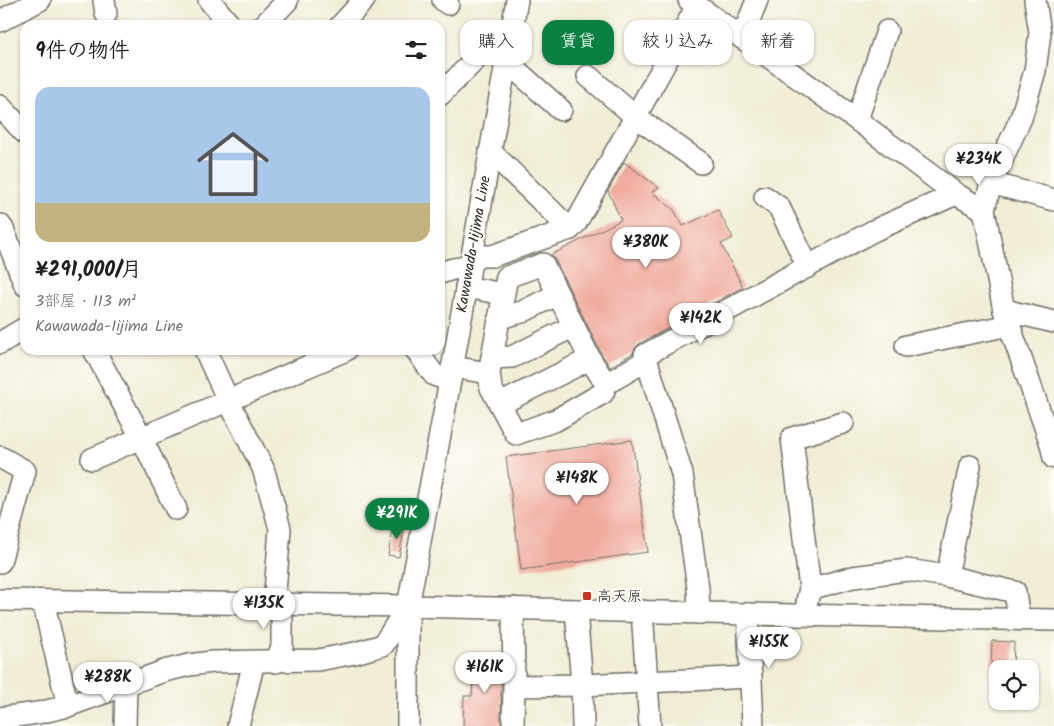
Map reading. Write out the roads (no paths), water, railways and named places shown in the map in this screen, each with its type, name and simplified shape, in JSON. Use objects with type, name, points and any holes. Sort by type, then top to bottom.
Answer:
[{"type":"street","points":[[0,21],[40,0]]},
{"type":"street","points":[[209,0],[226,20]]},
{"type":"street","points":[[346,20],[364,0]]},
{"type":"street","name":"Kawawada-Iijima Line","points":[[514,20],[517,0]]},
{"type":"street","points":[[749,20],[757,0]]},
{"type":"street","points":[[1035,0],[1040,33],[1035,71],[1021,118],[991,183],[984,210],[1007,318],[1052,444],[1054,458]]},
{"type":"street","points":[[269,20],[286,1]]},
{"type":"street","points":[[445,271],[462,268],[480,256],[492,256],[570,229],[576,223],[636,117],[693,3],[742,38]]},
{"type":"street","points":[[857,120],[887,31]]},
{"type":"street","points":[[445,90],[470,65]]},
{"type":"street","name":"Kawawada-Iijima Line","points":[[408,606],[506,65]]},
{"type":"street","points":[[520,65],[560,110]]},
{"type":"street","points":[[780,65],[956,194],[984,210]]},
{"type":"street","points":[[588,76],[636,117],[701,163]]},
{"type":"street","points":[[0,106],[20,128]]},
{"type":"street","points":[[490,151],[570,229]]},
{"type":"street","points":[[991,183],[1054,200]]},
{"type":"street","points":[[699,613],[698,588],[682,474],[644,354],[873,231],[956,194]]},
{"type":"street","points":[[765,197],[779,206],[808,267]]},
{"type":"street","points":[[0,225],[20,272]]},
{"type":"street","points":[[606,384],[590,359],[543,264],[507,277],[490,366],[491,388],[516,434],[556,420],[602,393],[606,384],[647,360]]},
{"type":"street","points":[[466,287],[503,294]]},
{"type":"street","points":[[499,318],[522,312],[558,294]]},
{"type":"street","points":[[906,346],[1007,318],[1054,322]]},
{"type":"street","points":[[420,355],[434,375],[451,374],[490,366],[574,326]]},
{"type":"street","points":[[0,343],[20,331]]},
{"type":"street","points":[[97,355],[142,437],[176,509]]},
{"type":"street","points":[[207,355],[263,468],[276,510],[280,529],[278,605],[282,647],[276,662]]},
{"type":"street","points":[[92,459],[334,355]]},
{"type":"street","points":[[500,404],[590,359]]},
{"type":"street","points":[[804,616],[810,589],[792,438],[843,423]]},
{"type":"street","points":[[0,457],[25,471],[2,550]]},
{"type":"street","points":[[947,576],[970,466]]},
{"type":"street","points":[[810,589],[853,577],[907,570],[947,576],[1016,592],[1019,619]]},
{"type":"street","points":[[0,600],[408,606],[1054,620]]},
{"type":"street","points":[[43,601],[68,706]]},
{"type":"street","points":[[0,718],[38,713],[68,706],[164,671],[189,665],[212,662],[318,660],[355,653],[383,645],[408,606]]},
{"type":"street","points":[[408,606],[408,726]]},
{"type":"street","points":[[513,608],[513,726]]},
{"type":"street","points":[[576,610],[583,726]]},
{"type":"street","points":[[642,611],[650,726]]},
{"type":"street","points":[[748,614],[753,726]]},
{"type":"street","points":[[238,726],[254,662]]},
{"type":"street","points":[[514,686],[582,685],[751,677]]},
{"type":"street","points":[[126,684],[128,726]]},
{"type":"place","name":"高天原","points":[[587,596]]}]
